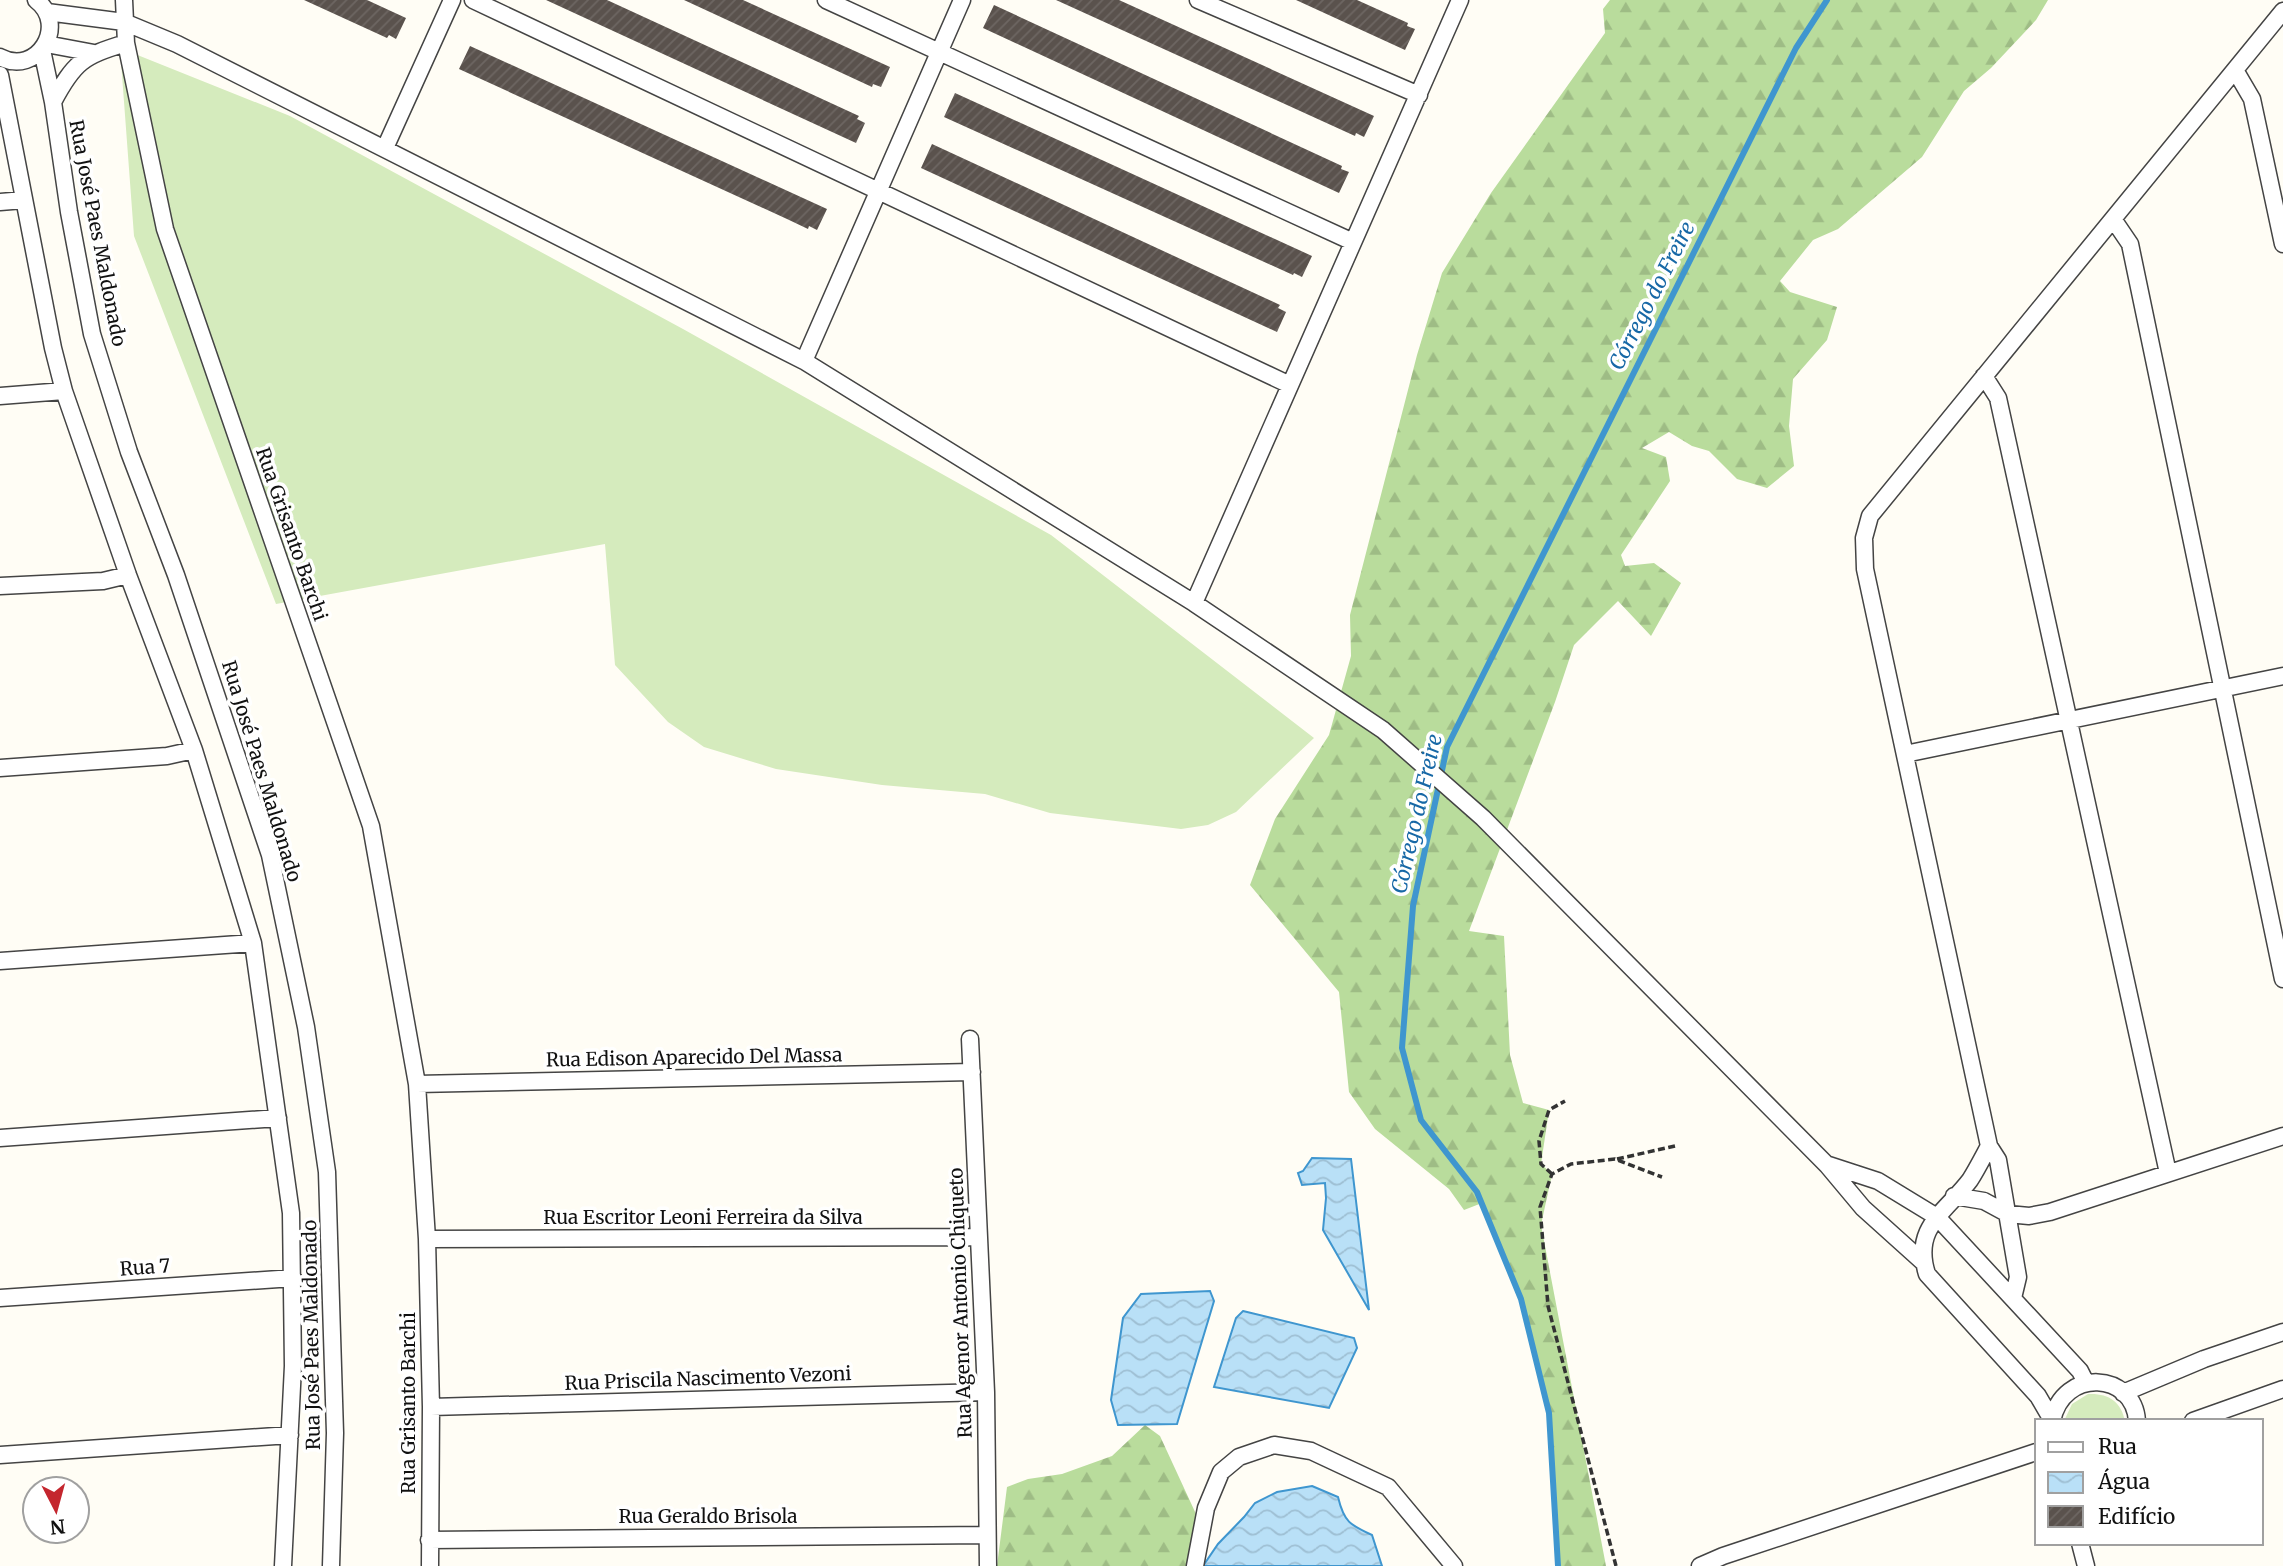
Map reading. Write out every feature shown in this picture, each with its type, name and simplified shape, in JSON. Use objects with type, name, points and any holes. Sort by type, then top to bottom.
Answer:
[{"type":"street","name":"Rua Grisanto Barchi","points":[[124,0],[126,43],[165,229],[370,827],[417,1084],[427,1239],[431,1407],[429,1566]]},
{"type":"street","points":[[385,148],[452,0]]},
{"type":"street","points":[[473,0],[1290,385]]},
{"type":"street","points":[[826,0],[1353,242]]},
{"type":"street","points":[[804,361],[962,0]]},
{"type":"street","points":[[1198,0],[1419,95]]},
{"type":"street","points":[[1194,603],[1460,0]]},
{"type":"street","points":[[41,4],[124,22],[177,44],[804,361],[1194,603],[1383,730],[1483,818],[1827,1164],[1863,1208],[1923,1262]]},
{"type":"street","name":"Rua José Paes Maldonado","points":[[41,4],[50,31],[44,47],[69,212],[92,334],[130,452],[180,587],[270,855],[306,1027],[327,1172],[335,1433],[331,1566]]},
{"type":"street","points":[[2012,1298],[2018,1277],[1998,1160],[1989,1146],[1865,569],[1864,538],[1870,516],[2283,11]]},
{"type":"street","points":[[52,102],[68,74],[80,61],[94,53],[126,43]]},
{"type":"street","points":[[0,57],[15,62],[26,61],[44,47],[94,53]]},
{"type":"street","points":[[2235,70],[2252,99],[2283,244]]},
{"type":"street","name":"Rua José Paes Maldonado","points":[[0,75],[64,391],[128,575],[194,750],[253,943],[291,1213],[293,1278],[290,1435],[283,1566]]},
{"type":"street","points":[[0,202],[24,200]]},
{"type":"street","points":[[2113,219],[2130,244],[2283,979]]},
{"type":"street","points":[[1984,376],[1998,398],[2168,1173]]},
{"type":"street","points":[[0,396],[64,391]]},
{"type":"street","points":[[0,586],[103,580],[128,575]]},
{"type":"street","points":[[1905,754],[2283,676]]},
{"type":"street","points":[[0,768],[167,756],[194,750]]},
{"type":"street","points":[[0,961],[253,943]]},
{"type":"street","name":"Rua Agenor Antonio Chiqueto","points":[[970,1039],[986,1392],[988,1566]]},
{"type":"street","name":"Rua Edison Aparecido Del Massa","points":[[417,1084],[972,1072]]},
{"type":"street","points":[[0,1138],[278,1118]]},
{"type":"street","points":[[1954,1196],[1984,1201],[2008,1213],[2029,1216],[2050,1212],[2283,1136]]},
{"type":"street","points":[[1989,1146],[1969,1180],[1937,1217],[1924,1238],[1923,1262],[1927,1274],[2038,1396],[2051,1419]]},
{"type":"street","points":[[1827,1164],[1878,1181],[1937,1217],[2080,1371],[2086,1383]]},
{"type":"street","name":"Rua Escritor Leoni Ferreira da Silva","points":[[427,1239],[979,1237]]},
{"type":"street","name":"Rua 7","points":[[0,1298],[293,1278]]},
{"type":"street","points":[[2123,1393],[2283,1332]]},
{"type":"street","points":[[2052,1419],[2055,1407],[2073,1387],[2099,1382],[2112,1385],[2123,1393],[2132,1403],[2136,1419]]},
{"type":"street","points":[[2199,1419],[2283,1389]]},
{"type":"street","name":"Rua Priscila Nascimento Vezoni","points":[[431,1407],[986,1392]]},
{"type":"street","points":[[0,1455],[290,1435]]},
{"type":"street","points":[[1195,1566],[1206,1508],[1221,1472],[1239,1457],[1274,1445],[1311,1451],[1388,1487],[1454,1566]]},
{"type":"street","points":[[1700,1566],[2035,1452]]},
{"type":"street","name":"Rua Geraldo Brisola","points":[[429,1539],[987,1535]]},
{"type":"street","points":[[2081,1545],[2086,1566]]},
{"type":"path","points":[[1552,1174],[1541,1164],[1539,1141],[1549,1110],[1565,1101]]},
{"type":"path","points":[[1616,1566],[1548,1306],[1540,1207],[1552,1174],[1570,1164],[1615,1159],[1675,1146]]},
{"type":"path","points":[[1615,1159],[1662,1177]]},
{"type":"green space","points":[[1610,0],[2048,0],[2036,20],[1991,68],[1964,91],[1922,157],[1838,229],[1813,240],[1780,281],[1790,292],[1837,307],[1827,340],[1793,379],[1789,426],[1794,466],[1767,488],[1737,479],[1709,451],[1692,446],[1669,432],[1642,448],[1666,457],[1670,481],[1621,555],[1625,566],[1654,563],[1681,583],[1651,636],[1618,601],[1574,645],[1469,931],[1504,936],[1510,1055],[1523,1103],[1549,1110],[1541,1164],[1552,1174],[1541,1225],[1606,1566],[1558,1566],[1549,1413],[1521,1299],[1482,1203],[1464,1210],[1449,1189],[1375,1129],[1349,1092],[1339,992],[1250,885],[1275,819],[1329,735],[1351,656],[1350,615],[1417,355],[1442,273],[1491,193],[1605,33],[1603,9]]},
{"type":"green space","points":[[120,48],[290,116],[683,329],[1051,535],[1314,738],[1236,812],[1208,825],[1181,829],[1050,813],[985,794],[882,785],[776,769],[704,747],[668,722],[615,665],[605,544],[276,604],[134,236]]},
{"type":"green space","points":[[2088,1394],[2102,1395],[2117,1403],[2124,1419],[2065,1419],[2072,1404]]},
{"type":"green space","points":[[1145,1425],[1160,1436],[1208,1540],[1199,1566],[997,1566],[1007,1487],[1028,1479],[1062,1474],[1112,1456]]},
{"type":"water","points":[[1312,1158],[1351,1159],[1369,1310],[1323,1230],[1325,1183],[1302,1185],[1298,1173],[1303,1171]]},
{"type":"water","points":[[1210,1291],[1214,1301],[1177,1424],[1118,1425],[1111,1400],[1123,1318],[1141,1294]]},
{"type":"water","points":[[1243,1311],[1354,1338],[1357,1348],[1329,1408],[1214,1387],[1236,1318]]},
{"type":"water","points":[[1312,1486],[1338,1497],[1349,1522],[1372,1535],[1382,1566],[1203,1566],[1218,1544],[1255,1503],[1277,1492]]},
{"type":"building","points":[[304,0],[367,0],[406,18],[396,39],[389,35],[387,38]]},
{"type":"building","points":[[546,0],[607,0],[859,116],[857,119],[865,123],[856,143]]},
{"type":"building","points":[[684,0],[743,0],[890,67],[881,87],[873,84],[872,87]]},
{"type":"building","points":[[1056,0],[1119,0],[1374,116],[1364,137],[1356,133],[1355,136]]},
{"type":"building","points":[[1296,0],[1357,0],[1408,23],[1407,26],[1415,29],[1405,50]]},
{"type":"building","points":[[994,5],[1342,166],[1341,169],[1349,172],[1339,193],[983,28]]},
{"type":"building","points":[[470,46],[827,209],[817,230],[809,226],[808,229],[459,69]]},
{"type":"building","points":[[955,93],[1312,256],[1302,277],[944,117]]},
{"type":"building","points":[[932,144],[1280,305],[1278,308],[1286,312],[1277,332],[921,168]]},
{"type":"waterway","name":"Córrego do Freire","points":[[1558,1566],[1549,1413],[1521,1299],[1477,1192],[1421,1120],[1402,1048],[1413,906],[1447,747],[1796,48],[1827,0]]}]
